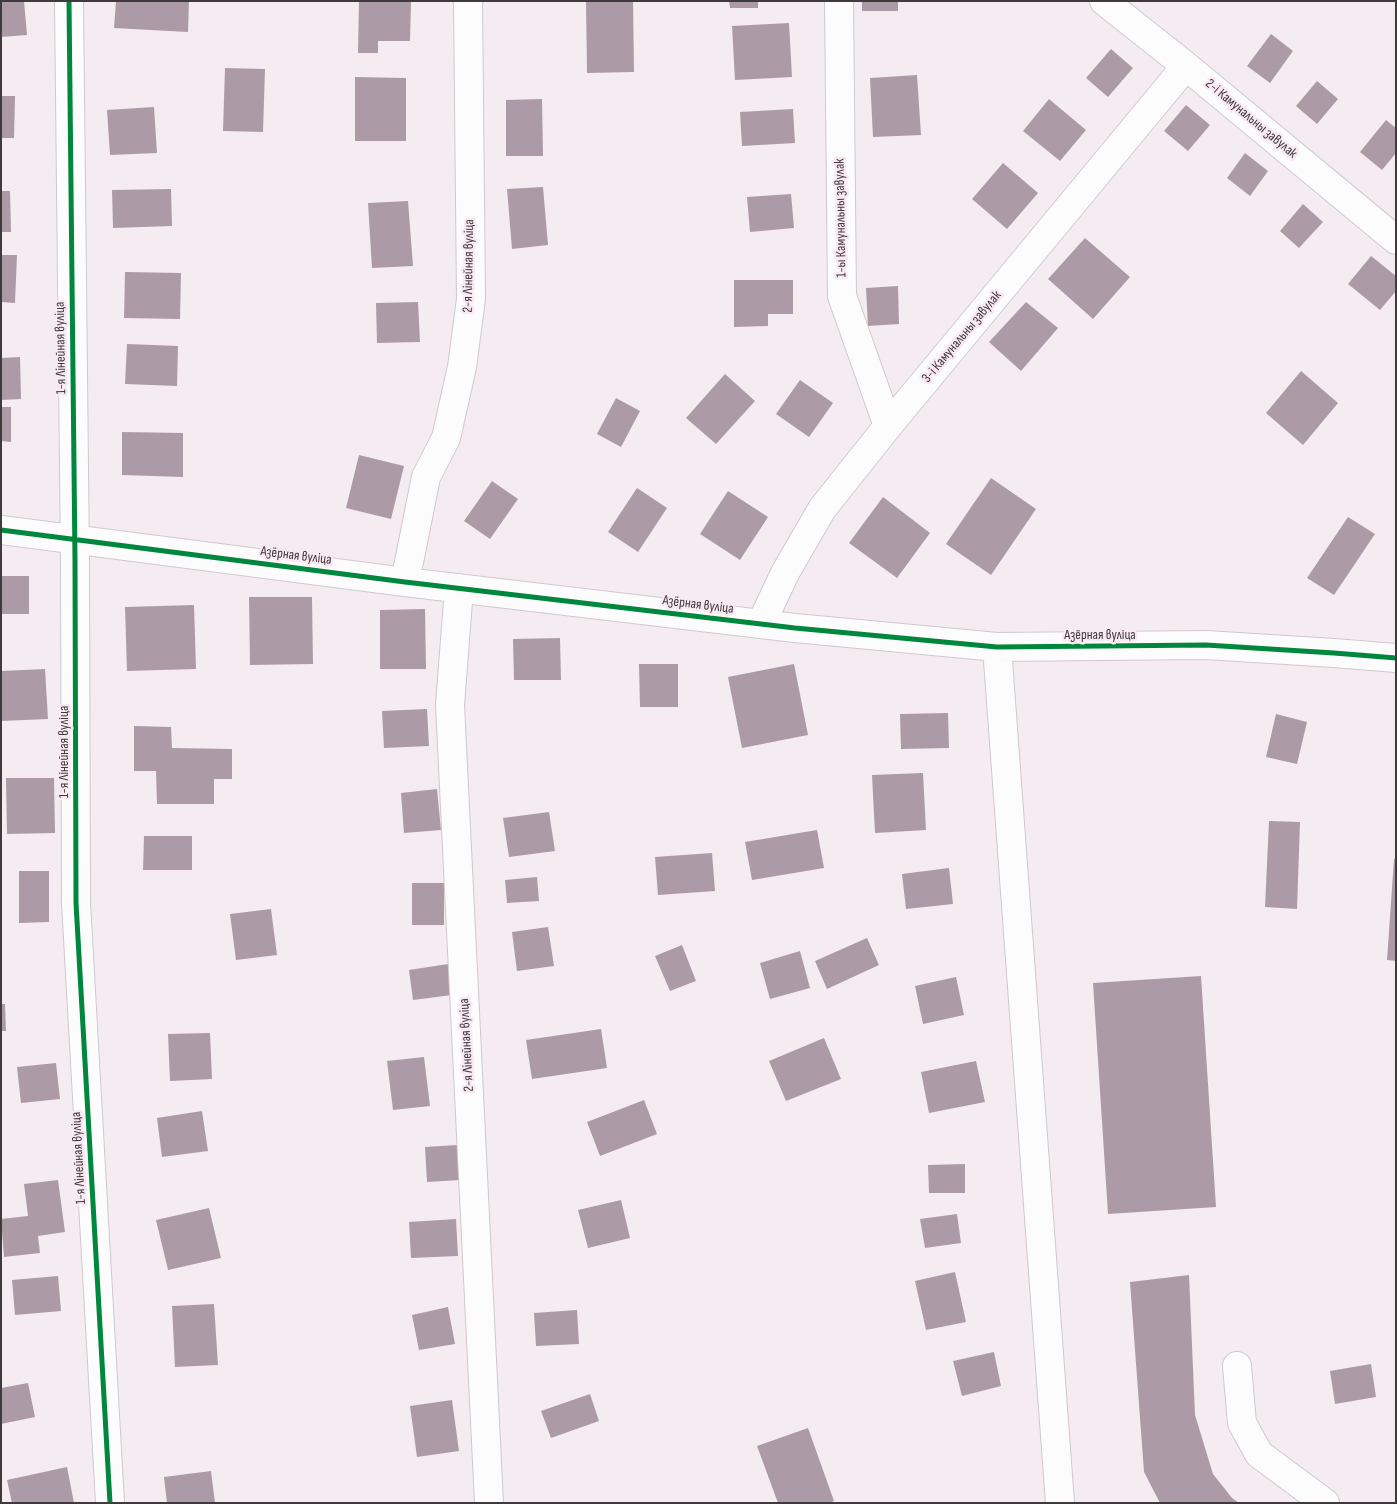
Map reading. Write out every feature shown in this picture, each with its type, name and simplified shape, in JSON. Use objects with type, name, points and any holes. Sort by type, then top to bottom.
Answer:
[{"type":"street","name":"1-я Лінейная вуліца","points":[[69,1],[76,903],[110,1503]]},
{"type":"street","name":"2-я Лінейная вуліца","points":[[405,582],[426,477],[446,438],[462,367],[471,299],[468,1]]},
{"type":"street","name":"1-ы Камунальны завулак","points":[[838,1],[842,296],[888,426]]},
{"type":"street","name":"2-і Камунальны завулак","points":[[1104,1],[1186,66],[1396,240]]},
{"type":"street","name":"3-і Камунальны завулак","points":[[761,624],[785,573],[822,509],[888,426],[1186,66]]},
{"type":"street","name":"Азёрная вуліца","points":[[1,530],[405,582],[761,624],[996,647],[1206,645],[1396,658]]},
{"type":"street","name":"2-я Лінейная вуліца","points":[[460,588],[450,705],[489,1503]]},
{"type":"street","points":[[996,647],[1060,1503]]},
{"type":"street","points":[[1237,1366],[1242,1423],[1259,1454],[1325,1503]]},
{"type":"building","points":[[1,1],[24,1],[27,35],[1,37]]},
{"type":"building","points":[[116,1],[189,1],[188,32],[114,28]]},
{"type":"building","points":[[359,1],[411,1],[410,41],[378,41],[378,53],[358,53]]},
{"type":"building","points":[[586,1],[633,1],[634,72],[587,73]]},
{"type":"building","points":[[729,1],[758,1],[758,8],[730,8]]},
{"type":"building","points":[[862,1],[898,1],[898,11],[862,11]]},
{"type":"building","points":[[789,23],[792,77],[735,80],[732,26]]},
{"type":"building","points":[[1271,34],[1293,51],[1270,83],[1247,66]]},
{"type":"building","points":[[1111,49],[1133,68],[1108,97],[1086,78]]},
{"type":"building","points":[[225,68],[265,69],[263,132],[223,131]]},
{"type":"building","points":[[917,75],[921,135],[873,137],[870,78]]},
{"type":"building","points":[[355,77],[406,78],[406,141],[355,141]]},
{"type":"building","points":[[1317,81],[1338,99],[1317,124],[1296,106]]},
{"type":"building","points":[[1,96],[15,96],[14,138],[1,138]]},
{"type":"building","points":[[542,99],[543,156],[506,156],[506,100]]},
{"type":"building","points":[[1049,99],[1086,130],[1060,161],[1023,131]]},
{"type":"building","points":[[1186,105],[1210,125],[1188,151],[1164,131]]},
{"type":"building","points":[[154,107],[157,153],[110,155],[107,110]]},
{"type":"building","points":[[793,109],[795,143],[742,146],[740,112]]},
{"type":"building","points":[[1386,120],[1396,128],[1396,153],[1382,170],[1360,152]]},
{"type":"building","points":[[1245,153],[1268,171],[1250,196],[1227,178]]},
{"type":"building","points":[[1003,163],[1038,193],[1007,229],[972,199]]},
{"type":"building","points":[[543,187],[548,245],[512,249],[507,189]]},
{"type":"building","points":[[171,189],[172,226],[113,228],[112,190]]},
{"type":"building","points":[[1,191],[10,191],[11,232],[1,232]]},
{"type":"building","points":[[791,194],[794,228],[750,232],[747,197]]},
{"type":"building","points":[[408,201],[413,266],[372,268],[368,203]]},
{"type":"building","points":[[1303,204],[1323,222],[1299,248],[1280,231]]},
{"type":"building","points":[[1085,238],[1130,277],[1093,319],[1048,279]]},
{"type":"building","points":[[1,255],[17,255],[15,303],[1,302]]},
{"type":"building","points":[[1371,256],[1396,276],[1396,291],[1380,310],[1348,284]]},
{"type":"building","points":[[125,272],[181,273],[180,319],[124,318]]},
{"type":"building","points":[[734,280],[793,280],[793,314],[768,314],[768,326],[734,327]]},
{"type":"building","points":[[898,286],[899,324],[868,326],[866,288]]},
{"type":"building","points":[[418,302],[420,342],[377,343],[376,303]]},
{"type":"building","points":[[1026,302],[1058,328],[1021,371],[989,342]]},
{"type":"building","points":[[127,344],[178,346],[177,386],[125,384]]},
{"type":"building","points":[[20,357],[21,399],[1,400],[1,358]]},
{"type":"building","points":[[1301,371],[1338,403],[1303,445],[1266,413]]},
{"type":"building","points":[[725,374],[755,401],[716,444],[686,418]]},
{"type":"building","points":[[800,380],[833,403],[809,437],[776,414]]},
{"type":"building","points":[[616,398],[640,411],[621,447],[597,434]]},
{"type":"building","points":[[1,407],[11,407],[11,442],[1,441]]},
{"type":"building","points":[[122,432],[183,433],[183,477],[122,475]]},
{"type":"building","points":[[359,455],[404,466],[391,519],[346,508]]},
{"type":"building","points":[[991,478],[1036,509],[991,575],[946,544]]},
{"type":"building","points":[[492,481],[518,499],[490,539],[464,521]]},
{"type":"building","points":[[637,488],[667,508],[638,552],[608,532]]},
{"type":"building","points":[[728,491],[768,517],[740,560],[700,534]]},
{"type":"building","points":[[883,497],[930,533],[897,578],[849,543]]},
{"type":"building","points":[[1348,517],[1375,534],[1334,595],[1307,578]]},
{"type":"building","points":[[1,576],[29,576],[29,614],[1,614]]},
{"type":"building","points":[[249,597],[312,597],[313,664],[250,665]]},
{"type":"building","points":[[194,605],[196,669],[127,671],[125,607]]},
{"type":"building","points":[[425,609],[426,669],[380,669],[380,610]]},
{"type":"building","points":[[560,638],[561,680],[514,680],[513,639]]},
{"type":"building","points":[[639,664],[678,664],[678,707],[640,707]]},
{"type":"building","points":[[794,664],[808,735],[742,748],[728,677]]},
{"type":"building","points":[[45,669],[48,719],[1,721],[1,671]]},
{"type":"building","points":[[427,709],[429,746],[384,748],[382,711]]},
{"type":"building","points":[[948,713],[949,748],[901,749],[900,714]]},
{"type":"building","points":[[1276,714],[1307,722],[1297,764],[1266,757]]},
{"type":"building","points":[[134,726],[171,727],[172,748],[232,749],[232,779],[214,779],[214,804],[157,804],[156,771],[134,771]]},
{"type":"building","points":[[923,773],[926,830],[875,833],[872,775]]},
{"type":"building","points":[[6,778],[54,778],[55,833],[7,834]]},
{"type":"building","points":[[437,789],[441,830],[404,833],[401,793]]},
{"type":"building","points":[[549,812],[555,851],[509,857],[503,818]]},
{"type":"building","points":[[1269,821],[1300,822],[1297,909],[1265,907]]},
{"type":"building","points":[[817,830],[824,868],[752,880],[745,842]]},
{"type":"building","points":[[144,836],[192,836],[192,870],[143,870]]},
{"type":"building","points":[[712,853],[715,891],[658,895],[655,857]]},
{"type":"building","points":[[1394,859],[1396,859],[1396,961],[1387,960]]},
{"type":"building","points":[[949,868],[953,904],[906,909],[902,874]]},
{"type":"building","points":[[19,871],[49,871],[49,922],[19,923]]},
{"type":"building","points":[[537,877],[539,901],[507,903],[505,880]]},
{"type":"building","points":[[412,883],[444,883],[444,925],[412,925]]},
{"type":"building","points":[[271,909],[277,955],[236,960],[230,914]]},
{"type":"building","points":[[548,927],[554,966],[517,971],[512,932]]},
{"type":"building","points":[[867,938],[879,965],[827,989],[815,961]]},
{"type":"building","points":[[682,945],[696,981],[670,991],[655,956]]},
{"type":"building","points":[[800,951],[810,988],[770,999],[760,963]]},
{"type":"building","points":[[448,964],[452,995],[413,1000],[409,970]]},
{"type":"building","points":[[1201,976],[1216,1207],[1108,1214],[1093,983]]},
{"type":"building","points":[[956,977],[964,1015],[923,1024],[915,986]]},
{"type":"building","points":[[1,1004],[5,1004],[6,1031],[1,1031]]},
{"type":"building","points":[[601,1029],[607,1068],[532,1079],[526,1040]]},
{"type":"building","points":[[210,1033],[212,1079],[170,1081],[168,1034]]},
{"type":"building","points":[[824,1038],[841,1079],[786,1101],[769,1061]]},
{"type":"building","points":[[424,1057],[430,1106],[393,1110],[387,1061]]},
{"type":"building","points":[[976,1061],[985,1102],[929,1113],[921,1072]]},
{"type":"building","points":[[56,1063],[60,1099],[21,1103],[17,1067]]},
{"type":"building","points":[[644,1100],[657,1134],[600,1156],[587,1122]]},
{"type":"building","points":[[202,1111],[208,1151],[162,1157],[157,1118]]},
{"type":"building","points":[[457,1145],[460,1180],[427,1182],[425,1147]]},
{"type":"building","points":[[965,1164],[965,1193],[929,1193],[928,1165]]},
{"type":"building","points":[[58,1180],[65,1232],[38,1236],[40,1253],[4,1257],[1,1219],[28,1216],[24,1184]]},
{"type":"building","points":[[621,1200],[630,1238],[588,1248],[578,1210]]},
{"type":"building","points":[[209,1208],[221,1258],[168,1270],[156,1220]]},
{"type":"building","points":[[957,1214],[961,1243],[925,1248],[920,1219]]},
{"type":"building","points":[[456,1219],[458,1256],[411,1258],[409,1222]]},
{"type":"building","points":[[955,1272],[966,1322],[926,1330],[915,1281]]},
{"type":"building","points":[[1189,1275],[1195,1415],[1213,1474],[1232,1498],[1239,1503],[1160,1503],[1144,1472],[1130,1282]]},
{"type":"building","points":[[58,1276],[61,1311],[15,1315],[12,1280]]},
{"type":"building","points":[[214,1304],[218,1365],[175,1367],[172,1306]]},
{"type":"building","points":[[448,1307],[455,1344],[419,1350],[412,1315]]},
{"type":"building","points":[[577,1310],[579,1344],[536,1346],[534,1313]]},
{"type":"building","points":[[994,1352],[1001,1386],[962,1396],[953,1361]]},
{"type":"building","points":[[1371,1364],[1376,1397],[1335,1404],[1330,1371]]},
{"type":"building","points":[[28,1383],[35,1417],[1,1424],[1,1388]]},
{"type":"building","points":[[590,1394],[599,1421],[551,1438],[541,1411]]},
{"type":"building","points":[[452,1400],[459,1451],[417,1457],[410,1406]]},
{"type":"building","points":[[808,1428],[834,1501],[829,1503],[778,1503],[757,1446]]},
{"type":"building","points":[[67,1467],[74,1503],[12,1503],[7,1480]]},
{"type":"building","points":[[211,1471],[215,1503],[167,1503],[164,1477]]},
{"type":"cycle path","points":[[69,1],[75,560],[76,903],[110,1503]]},
{"type":"cycle path","points":[[1,530],[405,582],[795,628],[997,647],[1206,645],[1396,658]]}]
